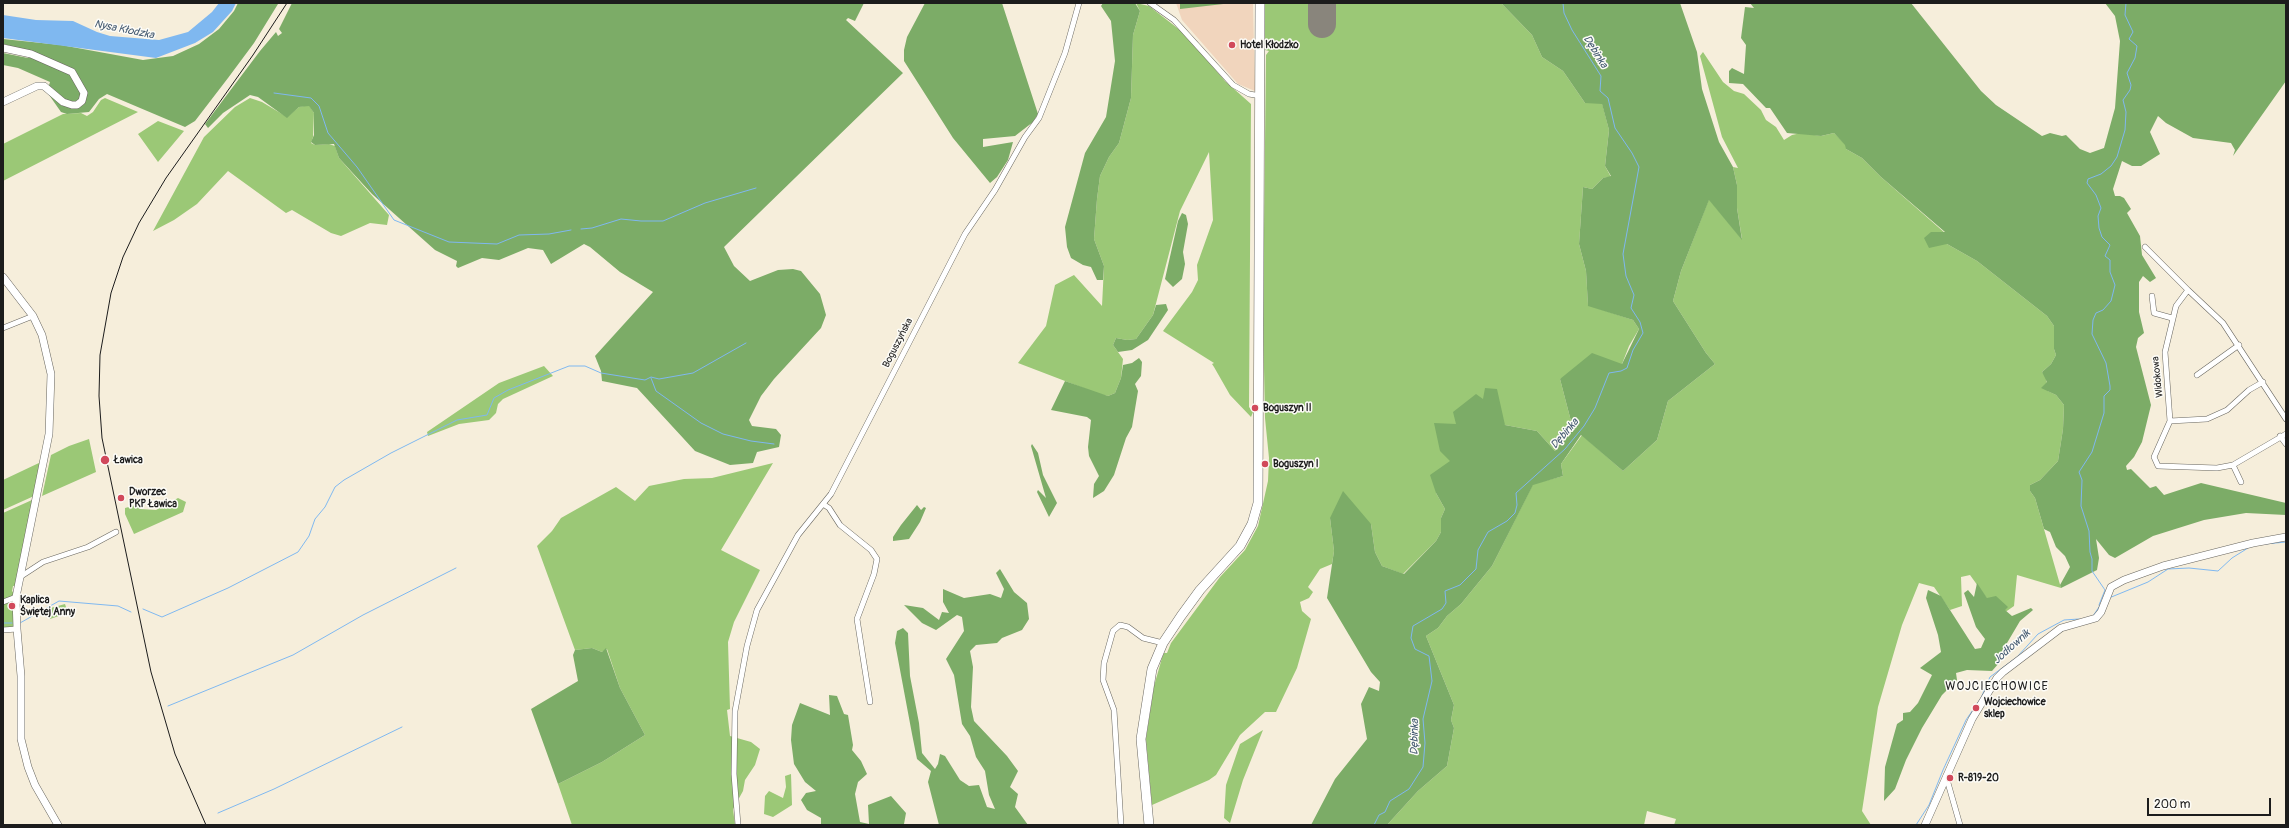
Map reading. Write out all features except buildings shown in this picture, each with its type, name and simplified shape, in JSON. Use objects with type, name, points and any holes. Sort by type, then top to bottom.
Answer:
[{"type":"highway","points":[[1149,825],[1141,739],[1152,668],[1163,643],[1196,595],[1240,546],[1252,524],[1258,502],[1260,3]]},
{"type":"street","name":"Boguszyńska","points":[[738,825],[734,780],[733,734],[737,695],[751,627],[757,610],[775,573],[798,535],[831,494],[965,234],[993,193],[1025,137],[1039,118],[1065,53],[1079,3]]},
{"type":"street","points":[[1150,3],[1174,20],[1233,85],[1249,94],[1260,96]]},
{"type":"street","points":[[3,48],[32,54],[72,72],[84,93],[82,101],[77,105],[72,105],[63,102],[44,86],[37,86],[3,102]]},
{"type":"street","points":[[2145,247],[2223,323],[2239,345],[2286,419]]},
{"type":"street","points":[[3,277],[33,316],[42,335],[51,374],[51,405],[45,460],[16,597],[21,676],[22,739],[28,767],[35,785],[58,825]]},
{"type":"street","name":"Widokowa","points":[[2188,290],[2176,306],[2165,352],[2170,421],[2154,457],[2158,466],[2217,468],[2233,465],[2280,436],[2286,434]]},
{"type":"street","points":[[2152,296],[2154,313],[2172,318]]},
{"type":"street","points":[[3,328],[33,316]]},
{"type":"street","points":[[2197,375],[2239,345]]},
{"type":"street","points":[[2170,421],[2207,419],[2227,410],[2249,390],[2263,382]]},
{"type":"street","points":[[2280,436],[2286,444]]},
{"type":"street","points":[[2233,465],[2241,482]]},
{"type":"street","points":[[823,504],[829,508],[840,525],[865,545],[877,559],[872,581],[857,619],[859,644],[870,702]]},
{"type":"street","points":[[20,577],[43,562],[88,548],[116,532]]},
{"type":"street","points":[[1925,825],[1972,719],[1996,678],[2061,628],[2096,618],[2101,612],[2109,591],[2114,585],[2163,566],[2253,543],[2286,537]]},
{"type":"street","points":[[3,602],[16,597]]},
{"type":"street","points":[[1121,825],[1114,710],[1103,680],[1104,663],[1110,638],[1118,625],[1122,624],[1143,638],[1163,643]]},
{"type":"street","points":[[3,630],[17,626]]},
{"type":"street","points":[[1946,775],[1960,825]]},
{"type":"shaded area","points":[[1176,3],[1253,3],[1255,91],[1238,84],[1182,20]]},
{"type":"green space","points":[[238,3],[278,4],[254,43],[228,78],[195,121],[185,127],[107,94],[99,99],[89,112],[67,114],[61,112],[47,92],[50,82],[18,68],[3,65],[3,53],[28,58],[33,52],[3,44],[3,39],[61,45],[143,60],[173,56],[199,44],[219,29],[234,11]]},
{"type":"green space","points":[[292,3],[864,3],[855,21],[848,18],[846,20],[903,73],[724,247],[734,266],[750,281],[778,270],[793,269],[801,271],[820,294],[826,315],[821,328],[774,379],[761,396],[749,420],[752,426],[776,429],[781,435],[779,447],[757,452],[753,463],[730,465],[695,451],[637,388],[602,381],[601,371],[595,356],[653,292],[620,272],[590,247],[584,244],[551,264],[543,250],[528,248],[499,260],[482,258],[458,268],[456,266],[457,261],[435,250],[372,194],[339,158],[334,144],[315,145],[311,142],[314,135],[314,113],[309,106],[299,107],[287,118],[258,97],[250,95],[223,113],[208,128],[205,124],[260,51],[276,32],[278,36],[282,33],[279,29]]},
{"type":"green space","points":[[925,3],[1002,3],[1038,114],[1033,122],[1015,136],[983,139],[983,147],[1013,142],[1008,160],[997,177],[990,183],[953,138],[904,61],[904,50],[907,37]]},
{"type":"green space","points":[[1103,3],[1135,3],[1140,11],[1133,35],[1131,98],[1119,143],[1109,157],[1100,176],[1094,239],[1104,266],[1103,280],[1097,280],[1091,267],[1083,265],[1071,258],[1067,247],[1065,227],[1085,153],[1106,117],[1115,61],[1111,21],[1101,6]]},
{"type":"green space","points":[[1136,3],[1149,6],[1185,34],[1225,81],[1251,104],[1249,407],[1253,412],[1251,417],[1230,395],[1212,364],[1214,363],[1163,331],[1192,292],[1198,280],[1197,265],[1213,220],[1209,152],[1180,211],[1153,315],[1136,339],[1127,340],[1116,338],[1113,345],[1123,359],[1121,378],[1115,393],[1108,396],[1099,394],[1018,363],[1046,326],[1055,285],[1074,275],[1102,306],[1104,266],[1094,239],[1097,199],[1100,176],[1109,157],[1119,143],[1131,98],[1133,35],[1140,11]]},
{"type":"green space","points":[[1180,3],[1232,3],[1180,9]]},
{"type":"green space","points":[[1265,3],[1501,3],[1532,35],[1542,57],[1563,71],[1585,103],[1602,103],[1609,130],[1605,166],[1611,177],[1603,178],[1592,189],[1583,187],[1579,244],[1586,271],[1588,305],[1633,320],[1639,329],[1629,346],[1622,364],[1560,379],[1572,425],[1555,451],[1537,431],[1505,425],[1483,400],[1456,424],[1451,461],[1436,493],[1445,509],[1441,518],[1441,532],[1436,541],[1403,574],[1382,566],[1375,552],[1371,524],[1330,518],[1334,551],[1332,564],[1320,569],[1308,587],[1313,592],[1309,598],[1300,602],[1302,611],[1311,619],[1297,668],[1276,712],[1265,712],[1240,735],[1216,775],[1209,780],[1152,805],[1146,739],[1154,686],[1162,658],[1164,653],[1167,653],[1171,643],[1220,577],[1245,550],[1258,526],[1268,481],[1269,458],[1265,418],[1263,319],[1266,55],[1269,51],[1265,50]]},
{"type":"green space","points":[[1501,3],[1680,3],[1697,52],[1702,89],[1719,142],[1733,167],[1737,185],[1737,208],[1742,240],[1709,200],[1681,271],[1673,301],[1706,353],[1715,364],[1668,401],[1657,440],[1623,471],[1581,435],[1561,464],[1563,476],[1533,485],[1492,566],[1461,604],[1447,616],[1438,628],[1426,636],[1454,705],[1451,720],[1454,728],[1447,766],[1418,791],[1387,825],[1311,825],[1335,779],[1367,739],[1361,704],[1369,687],[1379,691],[1380,682],[1371,672],[1327,598],[1334,551],[1330,518],[1343,491],[1371,524],[1375,552],[1382,566],[1404,574],[1436,541],[1441,532],[1441,518],[1445,509],[1436,493],[1430,475],[1450,461],[1440,451],[1434,423],[1456,424],[1453,412],[1476,394],[1483,399],[1485,388],[1497,389],[1505,425],[1537,431],[1555,451],[1572,425],[1560,379],[1592,353],[1622,364],[1639,329],[1633,320],[1588,306],[1586,271],[1579,244],[1583,187],[1592,189],[1603,178],[1611,176],[1605,166],[1609,130],[1602,104],[1585,103],[1563,71],[1542,57],[1532,35]]},
{"type":"green space","points":[[1750,3],[1911,3],[1981,91],[1996,105],[2042,136],[2050,133],[2062,136],[2066,135],[2080,149],[2090,153],[2104,148],[2115,108],[2120,41],[2115,16],[2105,3],[2286,3],[2286,81],[2233,156],[2235,150],[2231,143],[2193,138],[2166,123],[2158,116],[2150,132],[2160,154],[2141,166],[2132,166],[2122,161],[2113,189],[2115,196],[2124,198],[2131,209],[2127,213],[2140,236],[2142,255],[2156,278],[2150,282],[2143,276],[2139,282],[2139,312],[2144,333],[2138,338],[2136,347],[2151,405],[2142,442],[2134,457],[2126,466],[2127,470],[2131,469],[2150,488],[2156,486],[2164,495],[2201,483],[2286,503],[2286,515],[2246,513],[2204,520],[2153,536],[2115,558],[2109,555],[2096,539],[2099,558],[2097,570],[2061,588],[2060,585],[2070,567],[2065,556],[2056,547],[2050,532],[2044,529],[2035,498],[2030,491],[2030,485],[2040,480],[2058,461],[2063,429],[2064,405],[2056,395],[2041,388],[2047,382],[2042,372],[2051,364],[2056,355],[2054,349],[2054,326],[2047,316],[1977,261],[1947,244],[1929,248],[1924,238],[1931,232],[1945,232],[1881,177],[1862,158],[1846,149],[1845,145],[1834,133],[1821,136],[1787,133],[1770,108],[1766,108],[1743,84],[1729,83],[1729,71],[1732,68],[1744,74],[1746,45],[1741,38],[1745,7],[1754,8]]},
{"type":"green space","points":[[1703,52],[1723,82],[1734,91],[1744,94],[1761,110],[1766,120],[1776,127],[1784,140],[1792,135],[1801,133],[1821,136],[1834,133],[1846,145],[1846,149],[1862,158],[1881,177],[1945,233],[1947,244],[1977,261],[2047,316],[2054,326],[2054,349],[2056,355],[2051,364],[2042,372],[2046,377],[2048,391],[2056,395],[2064,405],[2063,429],[2058,461],[2040,480],[2030,485],[2030,491],[2035,498],[2061,588],[2017,575],[2014,606],[2004,613],[1988,600],[1970,575],[1961,577],[1962,606],[1950,610],[1934,587],[1919,583],[1902,625],[1878,707],[1862,811],[1871,825],[1674,825],[1676,819],[1647,811],[1644,825],[1387,825],[1418,791],[1447,766],[1454,728],[1451,720],[1454,705],[1426,636],[1438,628],[1447,616],[1461,604],[1492,566],[1533,484],[1563,476],[1561,464],[1582,435],[1623,471],[1657,440],[1668,401],[1715,364],[1706,353],[1673,301],[1681,271],[1709,199],[1742,239],[1737,208],[1737,185],[1733,167],[1738,168],[1722,137],[1700,56]]},
{"type":"green space","points":[[105,98],[138,112],[3,181],[3,144],[63,114],[81,113],[87,116],[93,112],[101,100]]},
{"type":"green space","points":[[250,98],[262,102],[287,117],[299,107],[309,105],[314,113],[313,137],[311,143],[315,145],[329,144],[335,146],[339,158],[389,215],[387,225],[370,223],[341,236],[331,233],[292,210],[286,213],[228,171],[197,204],[174,220],[153,231],[204,137],[235,107]]},
{"type":"green space","points":[[158,121],[184,131],[158,162],[138,134]]},
{"type":"green space","points":[[1182,213],[1186,215],[1188,224],[1183,252],[1185,264],[1182,279],[1173,287],[1165,279],[1178,221]]},
{"type":"green space","points":[[1166,304],[1168,310],[1148,340],[1132,350],[1118,352],[1113,345],[1116,338],[1127,340],[1136,339],[1153,315],[1156,305]]},
{"type":"green space","points":[[1139,358],[1142,362],[1141,376],[1135,384],[1138,391],[1132,427],[1126,438],[1114,475],[1104,491],[1093,498],[1094,484],[1099,476],[1089,456],[1088,447],[1091,420],[1087,417],[1051,410],[1065,381],[1108,396],[1115,393],[1121,378],[1123,365],[1132,363]]},
{"type":"green space","points":[[544,366],[553,376],[503,399],[498,404],[496,413],[489,420],[459,424],[428,436],[427,432],[499,383]]},
{"type":"green space","points":[[89,439],[96,472],[42,496],[51,455],[69,446]]},
{"type":"green space","points":[[1032,444],[1038,453],[1043,475],[1057,503],[1049,517],[1037,492],[1038,490],[1046,498],[1031,446]]},
{"type":"green space","points":[[41,462],[34,496],[3,510],[3,480]]},
{"type":"green space","points":[[773,463],[721,550],[760,570],[734,622],[728,642],[730,709],[727,710],[730,736],[751,742],[760,749],[755,765],[745,780],[743,791],[733,809],[735,825],[572,825],[558,784],[602,762],[645,735],[620,688],[607,649],[602,652],[592,648],[575,650],[537,546],[552,531],[561,518],[616,487],[635,501],[649,486],[684,479],[712,478]]},
{"type":"green space","points":[[178,498],[186,502],[183,512],[134,534],[125,514],[125,508],[136,505],[140,509],[156,510]]},
{"type":"green space","points":[[32,500],[34,501],[16,586],[13,586],[12,591],[14,593],[15,626],[3,630],[3,513]]},
{"type":"green space","points":[[917,505],[921,510],[924,507],[926,508],[920,522],[909,539],[893,541],[893,537],[901,525]]},
{"type":"green space","points":[[1000,569],[1014,592],[1027,603],[1029,619],[1022,630],[1002,638],[997,643],[976,645],[970,651],[973,667],[971,707],[974,721],[1007,756],[1018,771],[1010,787],[1018,794],[1015,807],[1028,825],[939,825],[928,782],[931,771],[917,759],[895,643],[897,631],[903,628],[908,633],[910,676],[919,723],[922,753],[935,769],[938,764],[940,754],[945,756],[960,780],[969,786],[979,785],[987,807],[995,809],[989,795],[985,771],[976,757],[970,736],[962,724],[954,675],[946,659],[964,631],[962,617],[957,615],[936,630],[922,623],[904,605],[923,608],[939,620],[942,612],[949,613],[943,602],[943,589],[964,598],[990,594],[1001,598],[1004,589],[996,573]]},
{"type":"green space","points":[[1977,583],[1987,598],[1996,596],[2008,607],[2005,610],[2012,616],[2031,608],[2033,610],[2020,621],[2007,643],[1999,663],[1992,671],[1967,670],[1956,673],[1957,680],[1942,695],[1922,728],[1906,760],[1895,789],[1884,801],[1885,767],[1897,724],[1903,720],[1903,713],[1910,712],[1918,703],[1932,675],[1920,668],[1941,652],[1938,635],[1926,598],[1928,590],[1941,596],[1975,649],[1981,648],[1985,639],[1976,627],[1964,593],[1968,590],[1974,597]]},
{"type":"green space","points":[[65,604],[68,613],[50,619],[47,609]]},
{"type":"green space","points":[[592,648],[602,652],[606,648],[620,688],[645,735],[602,762],[558,784],[531,709],[578,681],[573,655],[575,650]]},
{"type":"green space","points":[[829,695],[837,696],[844,714],[848,715],[853,745],[852,750],[861,761],[867,774],[858,782],[855,794],[860,822],[869,824],[868,805],[891,796],[906,813],[904,824],[906,825],[821,825],[821,818],[807,810],[801,800],[806,793],[816,791],[805,782],[794,764],[791,740],[792,725],[800,703],[830,715]]},
{"type":"green space","points":[[1263,730],[1243,780],[1230,823],[1224,818],[1226,785],[1240,744]]},
{"type":"green space","points":[[791,774],[792,805],[773,817],[764,814],[765,796],[769,791],[783,798],[786,787],[785,776]]},
{"type":"water","points":[[219,3],[236,3],[232,11],[213,32],[195,43],[156,58],[3,38],[3,15],[36,20],[73,21],[110,36],[159,40],[188,32],[212,12]]},
{"type":"waterway","name":"Dębinka","points":[[1374,825],[1379,815],[1385,812],[1390,801],[1409,789],[1423,767],[1425,743],[1423,719],[1432,681],[1429,656],[1415,649],[1411,638],[1413,626],[1442,609],[1446,603],[1445,591],[1460,585],[1476,569],[1478,550],[1488,532],[1507,521],[1515,513],[1517,505],[1516,493],[1565,449],[1584,426],[1595,408],[1609,373],[1621,371],[1627,368],[1633,350],[1643,333],[1640,322],[1631,308],[1634,295],[1626,276],[1623,254],[1639,167],[1632,153],[1615,128],[1608,98],[1600,91],[1601,76],[1572,30],[1564,13],[1563,3]]},
{"type":"waterway","points":[[2099,605],[2105,590],[2092,571],[2089,531],[2081,506],[2082,480],[2079,472],[2092,452],[2104,413],[2104,396],[2110,390],[2106,363],[2092,334],[2093,320],[2096,313],[2103,310],[2111,301],[2115,285],[2110,272],[2110,260],[2105,256],[2110,245],[2102,237],[2099,228],[2098,216],[2101,208],[2096,195],[2087,183],[2088,179],[2101,174],[2111,166],[2117,157],[2125,130],[2126,112],[2123,100],[2130,90],[2131,85],[2127,73],[2135,58],[2137,46],[2129,39],[2133,32],[2125,15],[2126,3]]},
{"type":"waterway","points":[[274,93],[311,98],[319,106],[328,133],[357,167],[394,220],[449,242],[497,244],[519,235],[549,234],[571,230]]},
{"type":"waterway","points":[[581,229],[592,228],[621,219],[663,221],[705,203],[756,188]]},
{"type":"waterway","points":[[143,609],[162,617],[228,588],[298,552],[309,536],[315,519],[325,507],[335,487],[344,480],[391,453],[457,420],[487,415],[494,398],[508,390],[569,366],[585,366],[601,373],[645,380],[651,377],[659,379],[693,373],[746,343]]},
{"type":"waterway","points":[[651,378],[656,391],[701,423],[723,434],[751,441],[774,444]]},
{"type":"waterway","name":"Jodłownik","points":[[2265,544],[2286,542]]},
{"type":"waterway","name":"Jodłownik","points":[[2109,598],[2148,582],[2168,569],[2189,568],[2218,571],[2232,558],[2248,548]]},
{"type":"waterway","points":[[168,706],[293,655],[363,615],[456,568]]},
{"type":"waterway","points":[[20,623],[59,601],[118,606],[131,612]]},
{"type":"waterway","name":"Jodłownik","points":[[2093,616],[2101,604]]},
{"type":"waterway","name":"Jodłownik","points":[[1916,825],[1929,805],[1966,720],[1981,698],[1990,677],[2017,657],[2038,634],[2064,620],[2079,619]]},
{"type":"waterway","points":[[3,623],[12,623]]},
{"type":"waterway","points":[[218,813],[274,789],[402,727]]},
{"type":"runway","points":[[1322,3],[1322,24]]},
{"type":"railway","points":[[206,825],[175,754],[151,672],[102,438],[99,396],[100,355],[111,293],[123,257],[139,223],[166,178],[253,55],[287,3]]},
{"type":"place","name":"Hotel Kłodzko","points":[[1232,45]]},
{"type":"place","name":"Boguszyn II","points":[[1255,408]]},
{"type":"place","name":"Ławica","points":[[105,460]]},
{"type":"place","name":"Boguszyn I","points":[[1265,464]]},
{"type":"place","name":"Dworzec PKP Ławica","points":[[121,498]]},
{"type":"place","name":"Kaplica Świętej Anny","points":[[12,606]]},
{"type":"place","name":"Wojciechowice sklep","points":[[1976,708]]},
{"type":"place","name":"R-819-20","points":[[1950,778]]},
{"type":"district","name":"WOJCIECHOWICE","points":[[1997,687]]},
{"type":"water label","name":"Nysa Kłodzka","points":[[124,30]]}]
